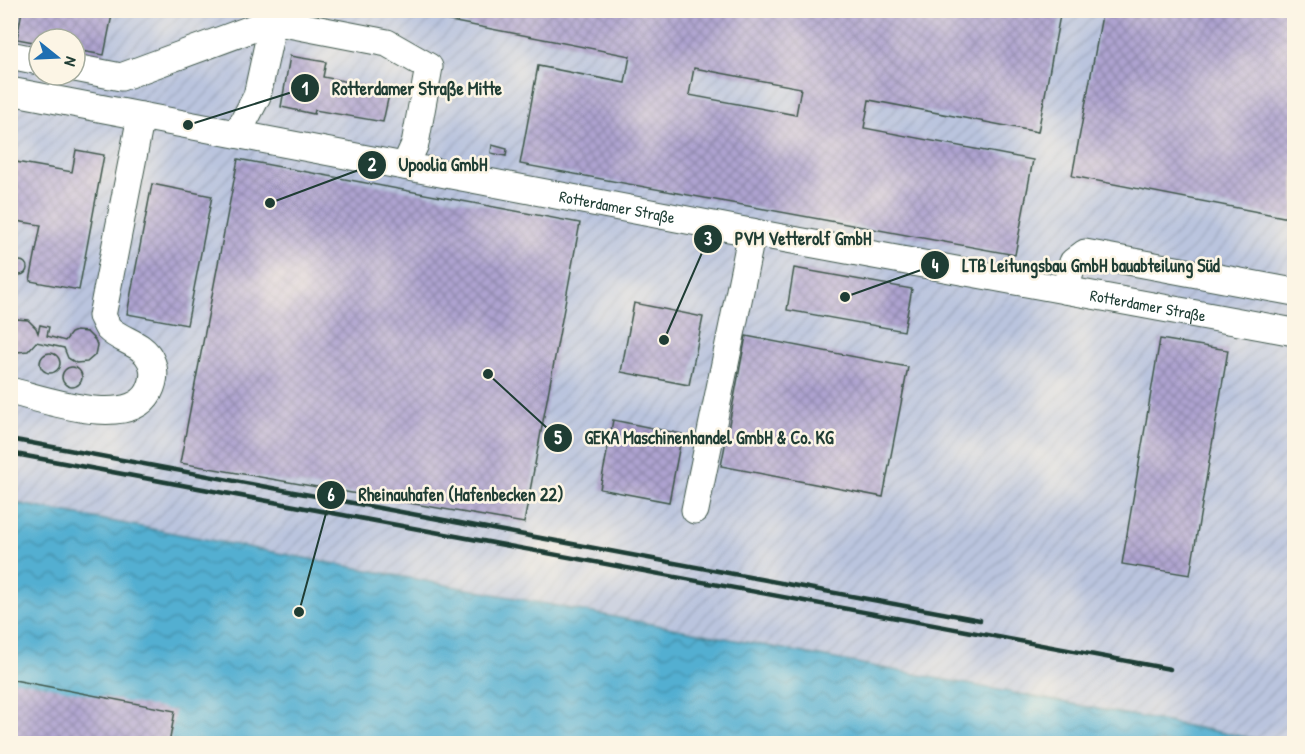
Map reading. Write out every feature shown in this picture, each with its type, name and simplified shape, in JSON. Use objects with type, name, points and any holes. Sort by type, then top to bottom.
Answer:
[{"type":"street","points":[[237,134],[257,96],[273,21]]},
{"type":"street","points":[[87,70],[121,77],[273,21],[387,43],[429,67],[416,144],[405,166]]},
{"type":"street","points":[[10,55],[27,59]]},
{"type":"street","name":"Rotterdamer Straße","points":[[10,91],[1294,332]]},
{"type":"street","points":[[10,391],[96,411],[112,412],[136,405],[147,396],[153,384],[154,374],[148,354],[108,328],[102,316],[141,116]]},
{"type":"street","points":[[695,510],[752,232]]},
{"type":"street","points":[[1065,290],[1073,262],[1085,254],[1104,255],[1294,292]]},
{"type":"shaded area","points":[[11,11],[1294,11],[1294,743],[1277,743],[11,502]]},
{"type":"water","points":[[10,502],[1277,743],[127,744],[11,722]]},
{"type":"building","points":[[22,10],[113,10],[104,55],[87,52],[87,27],[27,27],[27,41],[17,39]]},
{"type":"building","points":[[394,10],[1061,10],[1038,132],[869,100],[864,128],[1033,160],[1015,255],[520,164],[538,66],[625,83],[630,56]],"holes":[[[694,68],[801,88],[796,115],[689,95]]]},
{"type":"building","points":[[1103,10],[1294,10],[1294,219],[1072,176]]},
{"type":"building","points":[[290,56],[326,62],[323,77],[390,90],[383,122],[315,110],[314,114],[281,107]]},
{"type":"building","points":[[492,145],[507,149],[506,156],[491,153]]},
{"type":"building","points":[[76,150],[104,155],[79,290],[30,281],[41,225],[10,220],[10,161],[72,172]]},
{"type":"building","points":[[238,159],[580,223],[524,523],[180,463]]},
{"type":"building","points":[[152,184],[212,196],[187,325],[127,314]]},
{"type":"building","points":[[20,261],[25,263],[27,268],[25,273],[20,275],[15,273],[13,268],[15,263]]},
{"type":"building","points":[[794,268],[912,289],[904,331],[787,310]]},
{"type":"building","points":[[634,303],[703,317],[689,385],[621,372]]},
{"type":"building","points":[[17,319],[28,320],[38,333],[40,325],[49,327],[47,336],[65,341],[71,333],[87,332],[97,345],[95,355],[87,362],[76,363],[68,358],[64,348],[36,342],[28,351],[17,352],[10,348],[10,323]]},
{"type":"building","points":[[746,336],[908,367],[883,497],[721,466]]},
{"type":"building","points":[[1160,339],[1228,350],[1190,575],[1122,564]]},
{"type":"building","points":[[50,353],[57,356],[60,363],[57,370],[50,373],[43,370],[40,363],[43,356]]},
{"type":"building","points":[[72,367],[79,370],[82,377],[79,384],[72,387],[65,384],[62,377],[65,370]]},
{"type":"building","points":[[613,420],[682,434],[669,502],[600,489]]},
{"type":"building","points":[[14,680],[175,711],[169,744],[10,744],[10,697]]},
{"type":"railway","points":[[10,439],[980,620]]},
{"type":"railway","points":[[10,453],[1170,669]]},
{"type":"place","name":"Rotterdamer Straße Mitte","points":[[188,125]]},
{"type":"place","name":"Upoolia GmbH","points":[[270,203]]},
{"type":"place","name":"LTB Leitungsbau GmbH bauabteilung Süd","points":[[845,297]]},
{"type":"place","name":"PVM Vetterolf GmbH","points":[[664,340]]},
{"type":"place","name":"GEKA Maschinenhandel GmbH & Co. KG","points":[[488,374]]},
{"type":"place","name":"Rheinauhafen (Hafenbecken 22)","points":[[299,612]]}]
